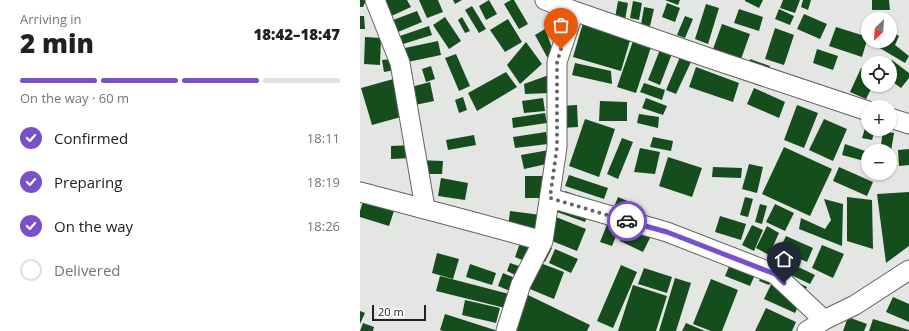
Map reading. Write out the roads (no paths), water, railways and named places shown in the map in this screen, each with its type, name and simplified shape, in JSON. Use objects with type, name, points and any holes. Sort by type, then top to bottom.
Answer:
[{"type":"street","points":[[375,0],[400,63],[424,202]]},
{"type":"street","points":[[546,0],[712,59],[861,109]]},
{"type":"street","points":[[506,331],[522,284],[543,241],[557,147],[557,62],[574,11]]},
{"type":"street","points":[[897,120],[909,124]]},
{"type":"street","points":[[360,192],[543,241]]},
{"type":"street","points":[[550,198],[667,232],[775,274],[824,320]]},
{"type":"street","points":[[807,331],[824,320],[855,305],[909,270]]}]
